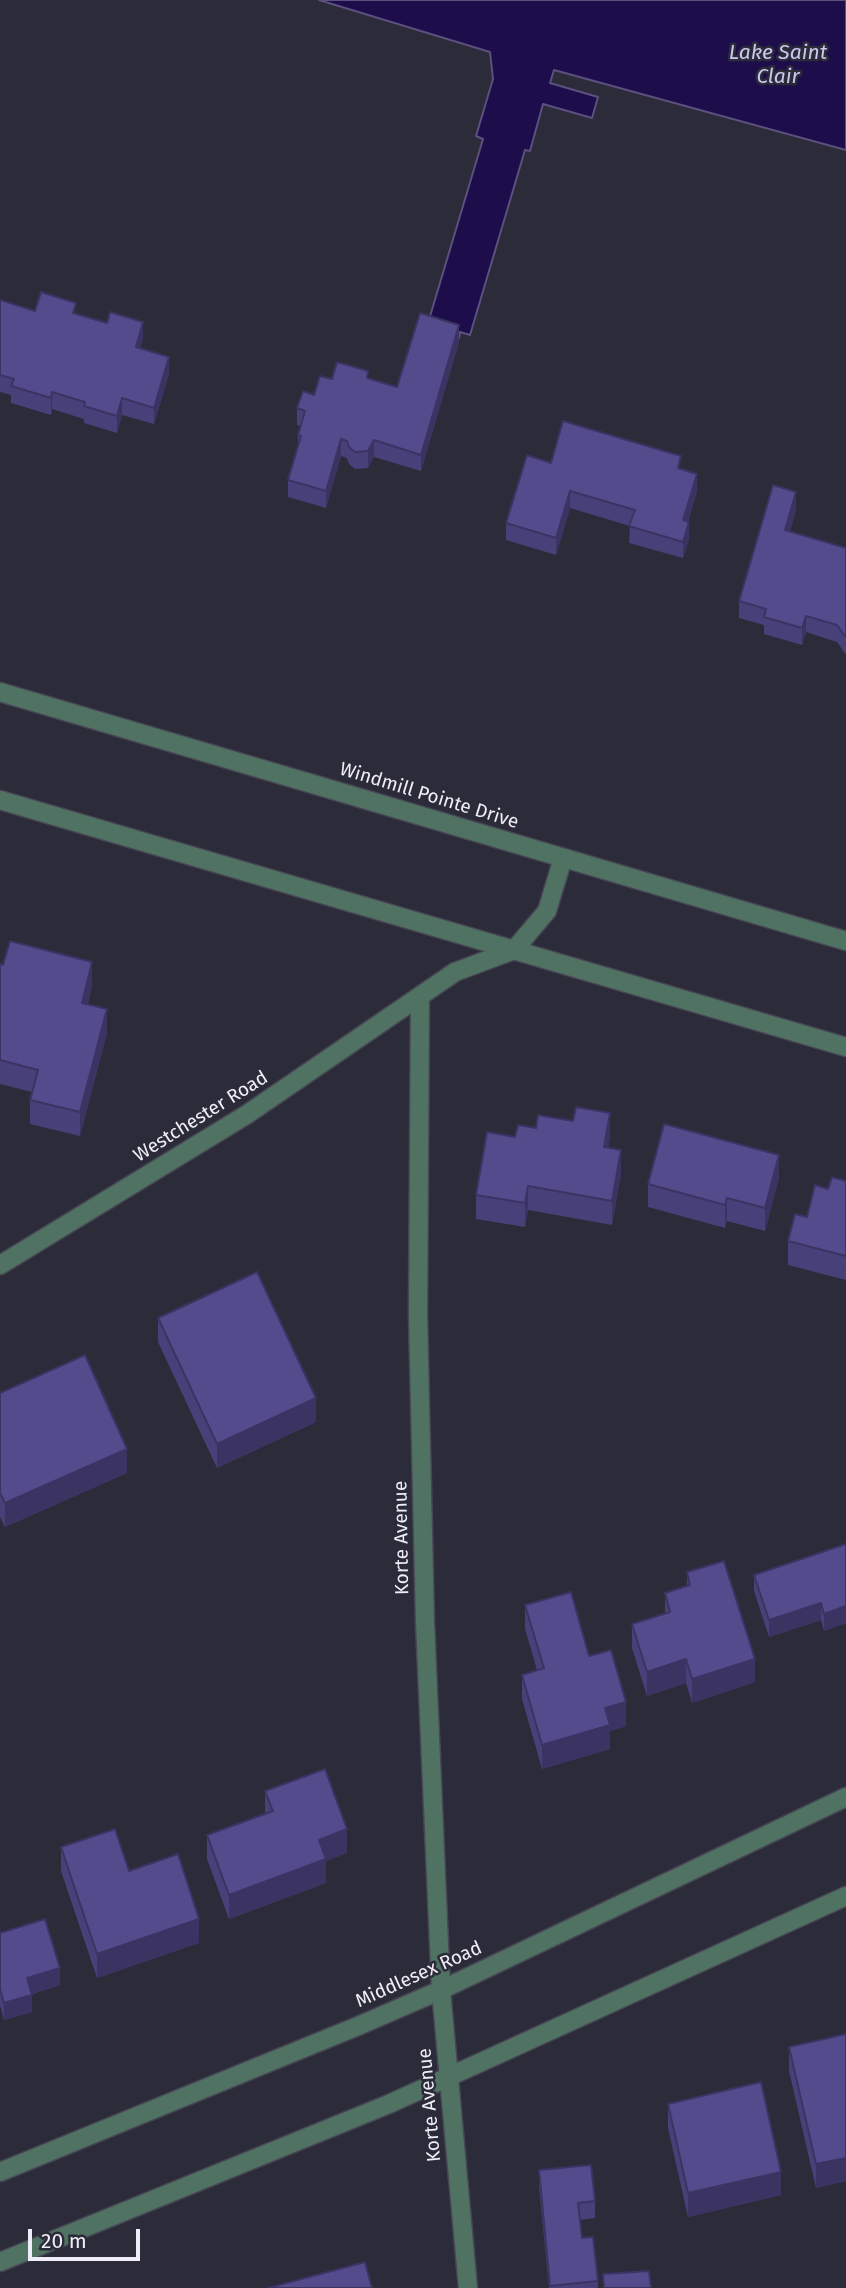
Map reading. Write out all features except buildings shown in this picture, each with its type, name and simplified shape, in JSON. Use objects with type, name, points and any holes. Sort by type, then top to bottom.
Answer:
[{"type":"street","name":"Windmill Pointe Drive","points":[[0,692],[846,941]]},
{"type":"street","points":[[0,800],[846,1047]]},
{"type":"street","points":[[420,996],[455,972],[514,950],[547,911],[563,858]]},
{"type":"street","name":"Westchester Road","points":[[0,1265],[246,1115],[420,996]]},
{"type":"street","name":"Korte Avenue","points":[[420,996],[418,1343],[425,1622],[440,1990],[468,2288]]},
{"type":"street","name":"Middlesex Road","points":[[0,2172],[440,1990],[846,1797]]},
{"type":"street","points":[[0,2262],[389,2104],[846,1896]]},
{"type":"water","name":"Lake Saint Clair","points":[[319,0],[846,0],[846,150],[554,70],[550,83],[598,97],[592,118],[543,104],[530,151],[525,150],[470,335],[460,332],[459,338],[428,323],[483,139],[476,136],[493,79],[490,52]]}]
